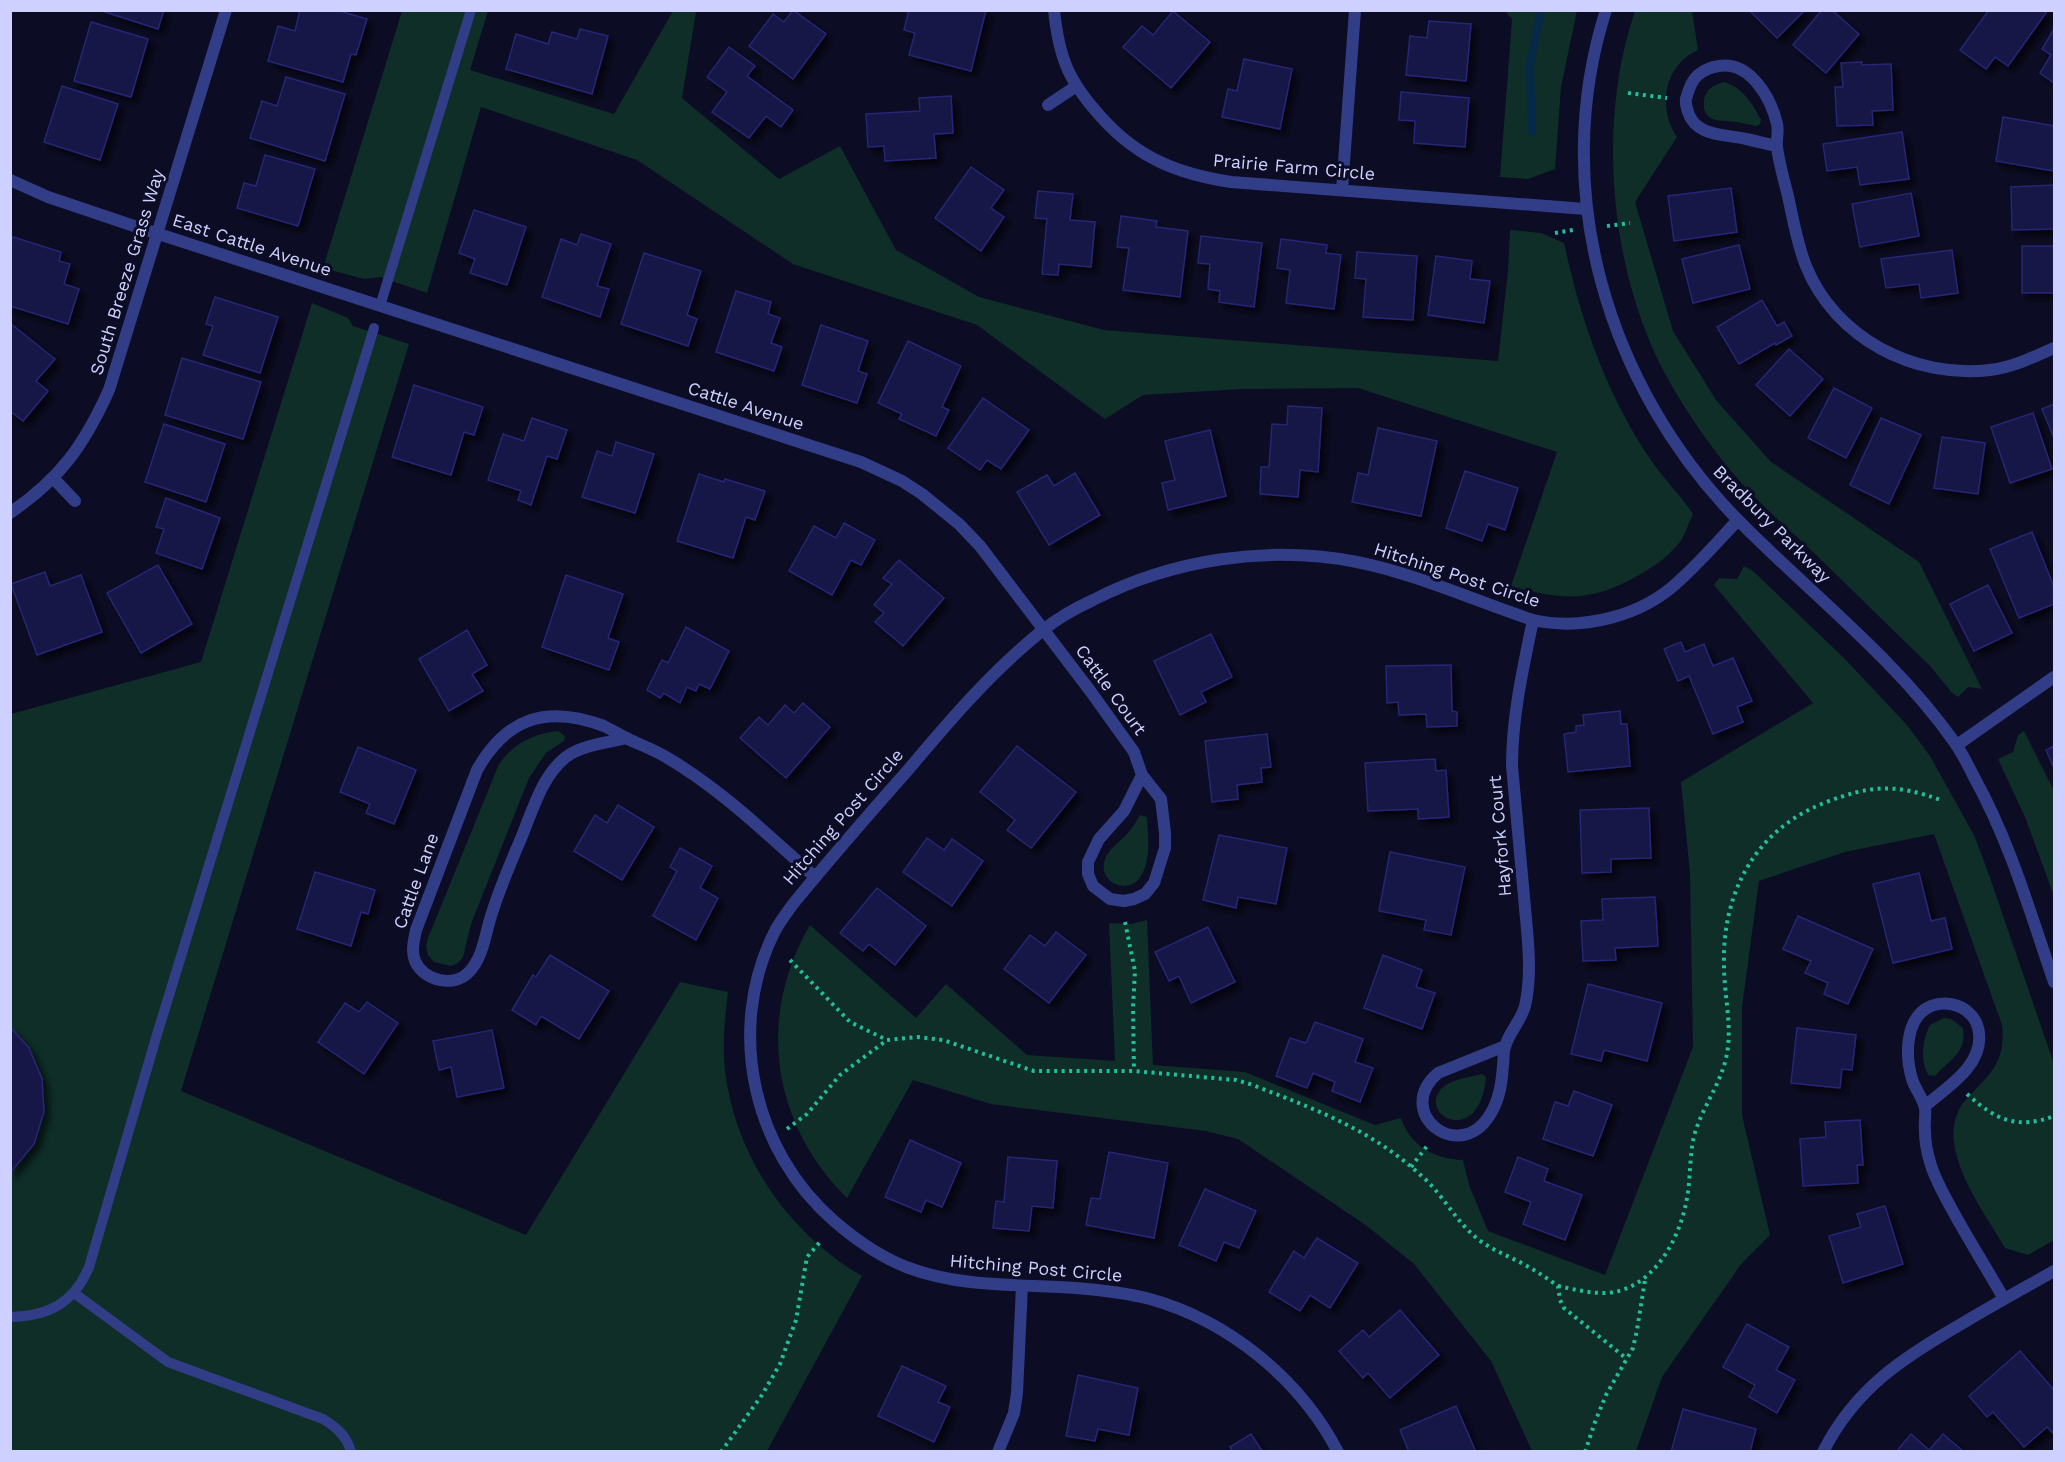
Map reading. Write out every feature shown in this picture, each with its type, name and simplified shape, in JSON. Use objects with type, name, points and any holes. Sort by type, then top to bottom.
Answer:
[{"type":"street","name":"South Breeze Grass Way","points":[[10,513],[39,493],[54,478],[86,436],[110,390],[226,10]]},
{"type":"street","name":"Prairie Farm Circle","points":[[1054,10],[1060,50],[1075,87],[1086,101],[1127,143],[1159,162],[1183,172],[1231,182],[1586,209]]},
{"type":"street","points":[[1342,190],[1355,10]]},
{"type":"street","name":"Bradbury Parkway","points":[[1606,10],[1591,69],[1587,98],[1583,153],[1586,209],[1605,297],[1614,325],[1636,376],[1675,444],[1706,485],[1738,520],[1904,680],[1957,746],[2000,828],[2055,981]]},
{"type":"street","points":[[1777,146],[1711,134],[1700,128],[1691,119],[1685,102],[1689,88],[1697,75],[1708,68],[1722,65],[1732,67],[1748,74],[1767,97],[1778,126],[1777,146],[1799,246],[1806,267],[1826,300],[1840,317],[1872,345],[1914,363],[1962,370],[1990,370],[2013,365],[2055,348]]},
{"type":"street","points":[[1048,105],[1075,87]]},
{"type":"street","name":"East Cattle Avenue","points":[[10,180],[48,196],[380,306]]},
{"type":"street","name":"Cattle Avenue","points":[[380,306],[861,462],[881,471],[922,494],[959,524],[987,555],[1044,629]]},
{"type":"street","points":[[54,478],[75,501]]},
{"type":"street","name":"Hitching Post Circle","points":[[1338,1452],[1322,1425],[1284,1380],[1252,1352],[1211,1324],[1171,1306],[1124,1293],[957,1281],[908,1268],[868,1247],[846,1232],[810,1198],[786,1165],[771,1137],[757,1096],[752,1066],[751,1035],[755,995],[761,967],[772,936],[792,904],[998,669],[1044,629],[1072,610],[1117,588],[1170,569],[1224,558],[1290,555],[1356,562],[1384,569],[1533,620],[1556,624],[1582,623],[1602,620],[1645,605],[1679,582],[1738,520]]},
{"type":"street","name":"Hayfork Court","points":[[1505,1046],[1438,1073],[1431,1079],[1425,1089],[1423,1106],[1426,1119],[1431,1126],[1446,1135],[1461,1136],[1473,1132],[1491,1114],[1501,1087],[1505,1046],[1519,1022],[1524,1007],[1529,954],[1512,766],[1512,743],[1533,620]]},
{"type":"street","name":"Cattle Court","points":[[1044,629],[1134,752],[1142,775],[1161,799],[1165,848],[1154,883],[1145,894],[1134,899],[1124,901],[1110,899],[1093,886],[1088,874],[1088,862],[1099,839],[1124,811],[1142,775]]},
{"type":"street","points":[[1957,746],[2055,676]]},
{"type":"street","name":"Cattle Lane","points":[[627,738],[580,750],[568,756],[548,777],[494,906],[477,961],[468,973],[459,980],[444,981],[431,978],[421,970],[414,960],[413,947],[419,920],[477,770],[494,744],[514,727],[531,720],[567,716],[582,719],[606,727],[664,756],[704,782],[815,877]]},
{"type":"street","points":[[1925,1106],[1955,1080],[1977,1056],[1980,1046],[1978,1027],[1974,1017],[1957,1006],[1934,1005],[1917,1016],[1911,1027],[1909,1051],[1911,1077],[1925,1106],[1925,1132],[1931,1166],[1954,1214],[2004,1299]]},
{"type":"street","points":[[1823,1452],[1850,1410],[1885,1373],[1914,1351],[2055,1270]]},
{"type":"street","points":[[998,1452],[1014,1413],[1017,1393],[1022,1286]]},
{"type":"lane","points":[[380,306],[471,10]]},
{"type":"lane","points":[[10,1317],[24,1317],[45,1312],[70,1298],[83,1281],[374,327]]},
{"type":"lane","points":[[74,1293],[168,1362],[323,1419],[338,1428],[349,1443],[351,1452]]},
{"type":"path","points":[[1628,93],[1667,98]]},
{"type":"path","points":[[771,1137],[792,1126],[807,1114],[840,1075],[887,1040],[917,1037],[943,1040],[1035,1071],[1134,1071],[1222,1078],[1250,1084],[1346,1123],[1368,1135],[1412,1167],[1477,1238],[1558,1286],[1583,1292],[1604,1293],[1624,1289],[1645,1279],[1661,1260],[1682,1220],[1695,1133],[1726,1062],[1729,1035],[1724,967],[1726,934],[1733,898],[1747,867],[1764,842],[1785,824],[1807,809],[1848,793],[1863,789],[1892,788],[1924,794],[1942,801]]},
{"type":"path","points":[[1125,922],[1135,971],[1134,1071]]},
{"type":"path","points":[[790,960],[850,1022],[887,1040]]},
{"type":"path","points":[[1967,1094],[1989,1112],[2014,1123],[2032,1123],[2055,1116]]},
{"type":"path","points":[[1412,1167],[1426,1146]]},
{"type":"path","points":[[721,1452],[762,1395],[780,1364],[796,1320],[807,1257],[820,1242]]},
{"type":"path","points":[[1585,1452],[1606,1395],[1633,1348],[1645,1279]]},
{"type":"path","points":[[1558,1286],[1564,1308],[1627,1359]]},
{"type":"green space","points":[[402,11],[488,11],[470,70],[614,114],[673,11],[696,12],[682,98],[779,179],[840,146],[896,250],[979,297],[1104,330],[1498,361],[1510,230],[1541,233],[1564,243],[1579,301],[1609,385],[1622,412],[1653,463],[1693,514],[1682,539],[1668,555],[1645,572],[1622,584],[1591,594],[1576,596],[1546,594],[1511,586],[1557,452],[1358,388],[1241,389],[1143,395],[1105,419],[977,325],[793,264],[637,160],[481,107],[427,293],[380,277],[364,279],[323,268]]},
{"type":"green space","points":[[1505,11],[1577,11],[1561,87],[1555,169],[1528,179],[1500,177],[1512,19]]},
{"type":"green space","points":[[1635,11],[1692,11],[1698,50],[1687,57],[1671,76],[1667,88],[1667,113],[1677,137],[1635,202],[1673,331],[1716,400],[1771,462],[1919,562],[1982,689],[1968,687],[1958,697],[1952,693],[1931,667],[1752,494],[1729,469],[1702,433],[1658,360],[1641,320],[1629,277],[1619,233],[1614,187],[1613,142],[1616,96],[1623,53]]},
{"type":"green space","points":[[1724,82],[1736,88],[1746,97],[1761,120],[1760,124],[1756,126],[1709,117],[1704,108],[1707,93],[1714,86]]},
{"type":"green space","points":[[312,303],[348,318],[353,326],[409,344],[181,1091],[526,1235],[680,982],[728,992],[724,1041],[725,1070],[740,1132],[753,1162],[789,1215],[811,1238],[862,1276],[767,1451],[11,1452],[11,714],[201,662]]},
{"type":"green space","points":[[1744,566],[1753,571],[1844,658],[1907,725],[1930,756],[1974,835],[2054,1064],[2054,1240],[2028,1255],[2005,1248],[1976,1201],[1959,1164],[1954,1128],[1958,1112],[1963,1103],[1994,1068],[2000,1054],[2003,1036],[2002,1025],[1934,834],[1845,852],[1759,881],[1742,1007],[1742,1115],[1770,1235],[1742,1263],[1662,1377],[1636,1451],[1532,1451],[1491,1361],[1414,1264],[1367,1226],[1238,1139],[1206,1131],[991,1104],[913,1080],[847,1198],[822,1169],[802,1137],[788,1103],[780,1068],[778,1032],[782,996],[793,960],[810,925],[916,1018],[946,984],[1027,1055],[1115,1061],[1109,923],[1131,924],[1147,920],[1153,1065],[1245,1072],[1375,1125],[1401,1118],[1411,1136],[1425,1149],[1443,1157],[1463,1160],[1469,1185],[1488,1231],[1605,1275],[1693,1047],[1690,874],[1681,782],[1813,703],[1714,585],[1719,578],[1737,579]]},
{"type":"green space","points":[[558,731],[565,736],[564,741],[546,753],[529,778],[471,924],[463,957],[451,966],[434,962],[428,955],[426,946],[428,938],[499,764],[511,750],[532,737]]},
{"type":"green space","points":[[2024,731],[2054,791],[2054,896],[2025,817],[1998,759],[2013,752],[2018,735]]},
{"type":"green space","points":[[1140,815],[1147,817],[1148,850],[1145,866],[1138,880],[1126,886],[1120,886],[1109,880],[1106,875],[1105,858],[1129,832]]},
{"type":"green space","points":[[1944,1018],[1951,1019],[1963,1028],[1964,1037],[1956,1055],[1935,1076],[1928,1075],[1923,1057],[1925,1037],[1930,1025]]},
{"type":"green space","points":[[1482,1074],[1486,1077],[1481,1099],[1473,1113],[1463,1119],[1452,1120],[1443,1115],[1437,1108],[1436,1098],[1442,1088],[1455,1080]]},
{"type":"building","points":[[99,10],[164,10],[158,29]]},
{"type":"building","points":[[300,10],[336,10],[367,19],[356,55],[351,54],[343,82],[268,61],[278,26],[295,31]]},
{"type":"building","points":[[793,10],[826,34],[793,79],[749,46],[773,14],[784,22]]},
{"type":"building","points":[[909,10],[986,10],[971,71],[909,55],[915,33],[904,30]]},
{"type":"building","points":[[1749,10],[1805,10],[1777,38]]},
{"type":"building","points":[[1822,10],[1832,10],[1859,34],[1826,73],[1793,45]]},
{"type":"building","points":[[1989,10],[2048,10],[2008,66],[1995,57],[1986,69],[1960,50]]},
{"type":"building","points":[[1173,11],[1210,42],[1171,88],[1123,47],[1142,26],[1153,35]]},
{"type":"building","points":[[1429,21],[1471,24],[1466,81],[1406,75],[1410,36],[1427,38]]},
{"type":"building","points":[[91,22],[148,39],[131,97],[74,81]]},
{"type":"building","points":[[580,29],[608,36],[592,94],[506,69],[516,34],[548,44],[552,32],[577,39]]},
{"type":"building","points":[[2054,29],[2054,83],[2040,73],[2051,55],[2042,49]]},
{"type":"building","points":[[729,47],[755,66],[747,76],[793,110],[781,127],[766,116],[749,138],[712,112],[727,92],[707,77]]},
{"type":"building","points":[[1244,59],[1292,69],[1280,129],[1222,117],[1228,89],[1237,91]]},
{"type":"building","points":[[1862,62],[1862,65],[1891,64],[1893,110],[1872,111],[1873,125],[1837,126],[1835,87],[1843,87],[1841,63]]},
{"type":"building","points":[[286,77],[345,94],[325,161],[250,138],[262,101],[277,106]]},
{"type":"building","points":[[62,86],[118,104],[100,160],[44,142]]},
{"type":"building","points":[[1401,92],[1469,98],[1465,147],[1414,143],[1415,121],[1399,120]]},
{"type":"building","points":[[951,96],[953,133],[934,134],[936,158],[885,161],[884,146],[868,147],[866,114],[920,111],[919,98]]},
{"type":"building","points":[[2003,117],[2054,126],[2054,171],[1996,161]]},
{"type":"building","points":[[1902,132],[1909,179],[1860,185],[1857,167],[1827,171],[1823,144]]},
{"type":"building","points":[[265,155],[315,169],[298,226],[237,208],[244,183],[256,186]]},
{"type":"building","points":[[971,167],[1004,190],[991,208],[1004,217],[981,251],[935,218]]},
{"type":"building","points":[[2054,185],[2054,229],[2012,230],[2011,187]]},
{"type":"building","points":[[1731,188],[1737,232],[1674,241],[1668,196]]},
{"type":"building","points":[[1038,191],[1073,194],[1070,220],[1095,222],[1091,267],[1059,264],[1058,275],[1042,274],[1047,219],[1035,218]]},
{"type":"building","points":[[1911,193],[1919,236],[1860,247],[1852,204]]},
{"type":"building","points":[[474,210],[526,227],[507,285],[470,273],[475,259],[459,253]]},
{"type":"building","points":[[1121,216],[1157,221],[1156,227],[1188,231],[1180,297],[1123,290],[1129,248],[1117,247]]},
{"type":"building","points":[[581,234],[611,244],[597,286],[609,289],[600,317],[542,297],[561,239],[577,245]]},
{"type":"building","points":[[1201,236],[1262,243],[1254,307],[1219,302],[1220,291],[1208,289],[1210,264],[1198,263]]},
{"type":"building","points":[[13,237],[61,252],[59,261],[70,264],[64,284],[79,289],[68,324],[10,306],[10,244]]},
{"type":"building","points":[[1281,239],[1327,245],[1326,253],[1341,255],[1334,309],[1286,303],[1290,270],[1277,268]]},
{"type":"building","points":[[1739,245],[1750,289],[1693,303],[1682,259]]},
{"type":"building","points":[[2022,246],[2054,246],[2054,293],[2022,293]]},
{"type":"building","points":[[1952,250],[1958,293],[1921,298],[1919,284],[1886,288],[1881,259]]},
{"type":"building","points":[[1357,252],[1417,256],[1413,320],[1363,317],[1366,279],[1355,278]]},
{"type":"building","points":[[644,253],[701,271],[687,315],[697,319],[688,346],[621,324]]},
{"type":"building","points":[[1436,256],[1472,261],[1470,279],[1490,281],[1484,323],[1428,315]]},
{"type":"building","points":[[736,291],[771,302],[768,314],[780,318],[771,343],[782,347],[774,371],[716,352]]},
{"type":"building","points":[[215,297],[278,317],[260,373],[203,355],[213,326],[206,324]]},
{"type":"building","points":[[1762,300],[1777,326],[1784,322],[1792,336],[1739,364],[1717,327]]},
{"type":"building","points":[[10,323],[55,359],[36,381],[48,391],[23,421],[10,411]]},
{"type":"building","points":[[821,325],[868,341],[858,371],[867,374],[857,403],[802,385]]},
{"type":"building","points":[[908,341],[961,366],[942,407],[949,410],[936,436],[899,419],[902,414],[878,403]]},
{"type":"building","points":[[1789,349],[1823,379],[1790,416],[1756,385]]},
{"type":"building","points":[[182,358],[261,382],[243,439],[165,415]]},
{"type":"building","points":[[414,385],[483,407],[474,435],[464,432],[451,475],[392,457]]},
{"type":"building","points":[[1834,388],[1872,408],[1846,458],[1808,438]]},
{"type":"building","points":[[983,398],[1029,430],[1001,469],[987,460],[980,470],[948,448]]},
{"type":"building","points":[[2054,404],[2054,438],[2042,409]]},
{"type":"building","points":[[1288,406],[1322,408],[1318,472],[1300,470],[1298,497],[1260,494],[1261,467],[1269,467],[1272,424],[1287,425]]},
{"type":"building","points":[[2033,413],[2052,469],[2010,483],[1991,427]]},
{"type":"building","points":[[532,418],[567,430],[557,459],[547,456],[531,505],[518,500],[521,491],[488,480],[503,434],[524,441]]},
{"type":"building","points":[[1881,418],[1921,435],[1889,504],[1850,485]]},
{"type":"building","points":[[164,424],[225,444],[206,502],[145,482]]},
{"type":"building","points":[[1378,428],[1437,441],[1421,516],[1352,502],[1358,473],[1368,475]]},
{"type":"building","points":[[1210,430],[1226,496],[1168,510],[1162,483],[1175,480],[1165,441]]},
{"type":"building","points":[[1942,437],[1985,443],[1978,494],[1934,488]]},
{"type":"building","points":[[616,442],[654,454],[635,513],[582,497],[597,451],[612,456]]},
{"type":"building","points":[[1465,471],[1518,488],[1505,530],[1488,524],[1482,541],[1446,528]]},
{"type":"building","points":[[1075,473],[1100,515],[1049,545],[1017,492],[1047,475],[1054,486]]},
{"type":"building","points":[[699,474],[765,491],[755,520],[746,517],[733,558],[677,541]]},
{"type":"building","points":[[166,498],[220,518],[202,569],[156,553],[164,529],[156,527]]},
{"type":"building","points":[[844,523],[875,540],[861,565],[851,560],[832,595],[789,571],[814,526],[836,538]]},
{"type":"building","points":[[2032,532],[2054,587],[2054,604],[2019,618],[1990,549]]},
{"type":"building","points":[[899,560],[944,598],[903,646],[875,622],[884,613],[874,605],[892,584],[883,578]]},
{"type":"building","points":[[158,565],[192,624],[141,653],[107,593]]},
{"type":"building","points":[[45,572],[50,586],[81,575],[102,632],[37,655],[11,584]]},
{"type":"building","points":[[566,575],[623,594],[608,638],[619,642],[609,670],[542,647]]},
{"type":"building","points":[[1988,585],[2012,633],[1974,651],[1950,604]]},
{"type":"building","points":[[686,627],[729,651],[710,689],[699,684],[696,691],[687,687],[680,703],[664,693],[660,698],[647,690],[662,660],[668,663]]},
{"type":"building","points":[[467,630],[487,665],[472,674],[483,691],[449,711],[419,659]]},
{"type":"building","points":[[1211,634],[1232,677],[1201,692],[1206,702],[1180,715],[1154,661]]},
{"type":"building","points":[[1681,642],[1685,652],[1704,644],[1713,666],[1733,658],[1752,701],[1737,707],[1743,722],[1713,734],[1689,676],[1678,681],[1664,649]]},
{"type":"building","points":[[1451,665],[1452,711],[1457,712],[1457,726],[1427,727],[1426,714],[1399,715],[1398,702],[1387,703],[1386,666]]},
{"type":"building","points":[[803,703],[830,727],[786,778],[740,738],[759,717],[768,725],[785,705],[794,713]]},
{"type":"building","points":[[1620,711],[1621,724],[1627,724],[1630,766],[1568,772],[1564,734],[1576,732],[1576,726],[1584,725],[1583,715]]},
{"type":"building","points":[[1267,734],[1271,767],[1261,768],[1262,782],[1237,785],[1238,799],[1212,802],[1205,741]]},
{"type":"building","points":[[1017,746],[1076,792],[1031,848],[1007,830],[1015,820],[980,792]]},
{"type":"building","points":[[2054,746],[2054,768],[2046,750]]},
{"type":"building","points":[[358,747],[416,770],[394,824],[366,813],[370,804],[340,792]]},
{"type":"building","points":[[1435,759],[1436,771],[1446,770],[1449,817],[1418,819],[1418,809],[1368,811],[1365,763]]},
{"type":"building","points":[[618,805],[654,827],[622,880],[574,851],[595,815],[607,823]]},
{"type":"building","points":[[1649,808],[1651,858],[1611,859],[1611,872],[1582,873],[1580,810]]},
{"type":"building","points":[[1219,835],[1287,848],[1276,904],[1238,897],[1236,908],[1203,900]]},
{"type":"building","points":[[927,838],[944,850],[952,839],[983,861],[952,906],[903,872]]},
{"type":"building","points":[[680,848],[712,866],[700,888],[718,898],[696,940],[653,916],[677,871],[670,867]]},
{"type":"building","points":[[1390,852],[1465,867],[1451,935],[1424,930],[1426,920],[1379,911]]},
{"type":"building","points":[[315,872],[375,890],[368,914],[361,912],[351,946],[297,929]]},
{"type":"building","points":[[1919,873],[1931,921],[1945,918],[1952,949],[1893,963],[1873,884]]},
{"type":"building","points":[[877,888],[926,926],[895,965],[869,944],[863,951],[840,933]]},
{"type":"building","points":[[1655,897],[1658,946],[1615,948],[1616,960],[1583,961],[1581,921],[1603,920],[1602,899]]},
{"type":"building","points":[[1798,916],[1873,949],[1848,1004],[1824,994],[1828,983],[1805,973],[1811,961],[1783,949]]},
{"type":"building","points":[[1208,927],[1235,982],[1191,1003],[1179,976],[1169,981],[1155,952]]},
{"type":"building","points":[[1056,932],[1086,955],[1049,1003],[1004,969],[1030,935],[1045,946]]},
{"type":"building","points":[[550,955],[609,991],[579,1039],[541,1016],[536,1025],[512,1010],[533,975],[536,977]]},
{"type":"building","points":[[1383,955],[1422,970],[1416,987],[1435,993],[1422,1029],[1364,1008]]},
{"type":"building","points":[[1588,984],[1662,1003],[1647,1061],[1604,1050],[1601,1061],[1571,1054]]},
{"type":"building","points":[[367,1002],[398,1023],[364,1074],[318,1042],[345,1003],[359,1012]]},
{"type":"building","points":[[1315,1022],[1363,1039],[1355,1062],[1373,1068],[1360,1102],[1332,1091],[1335,1082],[1313,1073],[1307,1088],[1276,1076],[1290,1038],[1306,1043]]},
{"type":"building","points":[[10,1027],[29,1048],[42,1079],[44,1112],[34,1144],[10,1173]]},
{"type":"building","points":[[1797,1028],[1856,1035],[1852,1070],[1842,1069],[1840,1088],[1791,1083]]},
{"type":"building","points":[[492,1030],[504,1088],[457,1097],[451,1067],[439,1070],[433,1041]]},
{"type":"building","points":[[1574,1091],[1612,1105],[1593,1156],[1543,1139],[1555,1102],[1568,1106]]},
{"type":"building","points":[[1860,1120],[1863,1165],[1857,1165],[1858,1183],[1803,1186],[1800,1139],[1826,1137],[1825,1122]]},
{"type":"building","points":[[910,1140],[961,1163],[942,1207],[926,1200],[921,1212],[885,1197]]},
{"type":"building","points":[[1109,1152],[1168,1163],[1154,1238],[1086,1225],[1091,1198],[1100,1199]]},
{"type":"building","points":[[1008,1157],[1057,1161],[1053,1208],[1032,1206],[1029,1231],[993,1228],[996,1201],[1004,1202]]},
{"type":"building","points":[[1518,1157],[1548,1169],[1544,1181],[1582,1195],[1565,1240],[1523,1224],[1531,1202],[1505,1192]]},
{"type":"building","points":[[1205,1189],[1256,1211],[1239,1248],[1224,1242],[1216,1261],[1179,1245]]},
{"type":"building","points":[[1885,1206],[1903,1264],[1843,1283],[1829,1236],[1861,1227],[1857,1214]]},
{"type":"building","points":[[1317,1238],[1358,1263],[1330,1308],[1310,1295],[1300,1311],[1269,1292],[1294,1251],[1304,1258]]},
{"type":"building","points":[[1400,1310],[1439,1355],[1390,1398],[1368,1373],[1363,1378],[1339,1351],[1363,1330],[1369,1337]]},
{"type":"building","points":[[1747,1324],[1789,1347],[1776,1370],[1795,1380],[1777,1413],[1749,1397],[1755,1385],[1723,1367]]},
{"type":"building","points":[[2020,1351],[2054,1390],[2054,1432],[2047,1427],[2024,1447],[1993,1412],[1987,1417],[1969,1396]]},
{"type":"building","points":[[902,1366],[946,1386],[938,1402],[950,1407],[934,1442],[878,1416]]},
{"type":"building","points":[[1078,1375],[1138,1388],[1129,1435],[1098,1429],[1095,1441],[1066,1436]]},
{"type":"building","points":[[1456,1406],[1476,1452],[1409,1452],[1400,1430]]},
{"type":"building","points":[[1683,1409],[1756,1429],[1750,1452],[1671,1452]]},
{"type":"building","points":[[1251,1434],[1263,1452],[1233,1452],[1230,1447]]},
{"type":"building","points":[[1911,1434],[1929,1450],[1943,1434],[1964,1452],[1896,1452]]},
{"type":"waterway","points":[[1532,132],[1530,65],[1541,10]]}]
